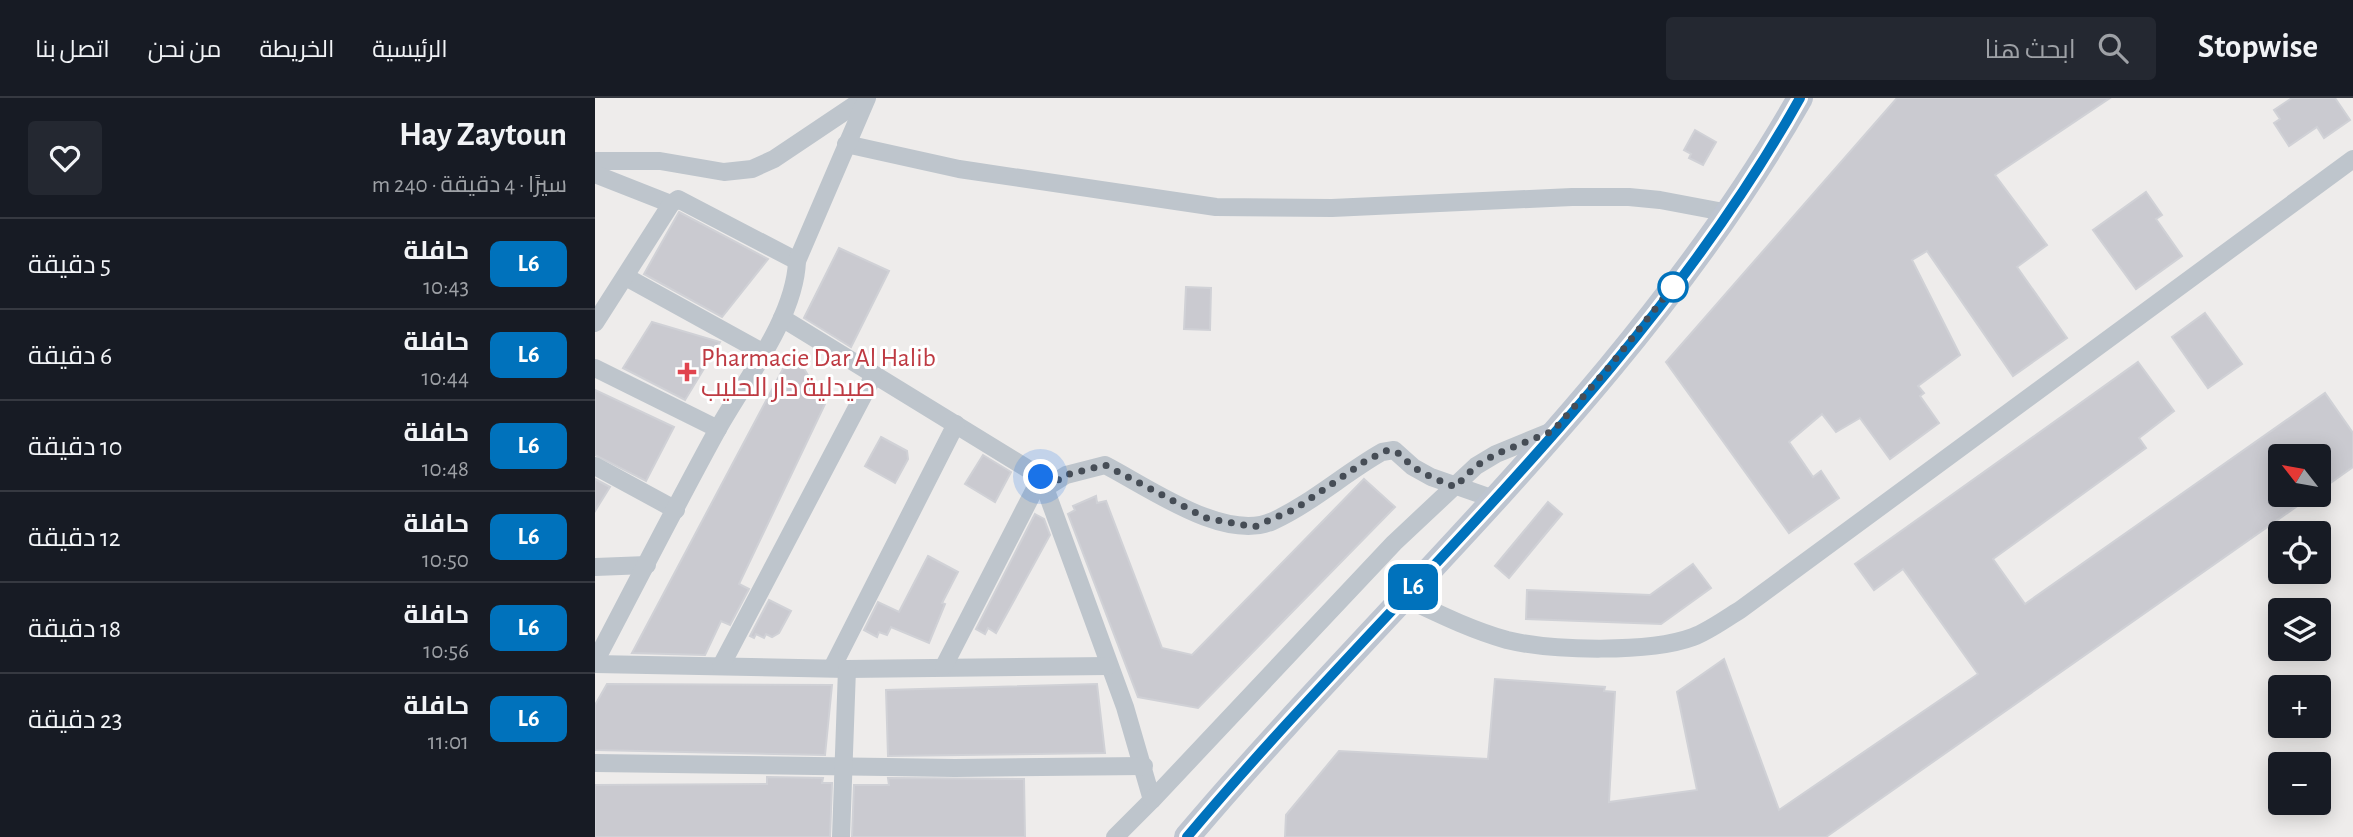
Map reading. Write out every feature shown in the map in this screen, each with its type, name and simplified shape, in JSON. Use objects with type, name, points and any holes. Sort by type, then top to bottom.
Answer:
[{"type":"main road","points":[[1187,837],[1271,737],[1494,499],[1610,366],[1729,214],[1800,98]]},
{"type":"street","points":[[866,98],[797,261],[793,287],[782,318],[718,429],[595,663],[839,668],[1108,666]]},
{"type":"street","points":[[595,161],[660,161],[725,172],[752,169],[774,159],[866,98]]},
{"type":"street","points":[[846,144],[959,169],[1216,207],[1332,208],[1572,197],[1629,197],[1660,200],[1729,214]]},
{"type":"street","points":[[1403,597],[1460,623],[1509,640],[1572,647],[1623,647],[1658,645],[1694,637],[1751,602],[2353,159]]},
{"type":"street","points":[[595,174],[671,204]]},
{"type":"street","points":[[595,323],[627,277],[671,204],[678,199],[797,261]]},
{"type":"street","points":[[627,277],[762,352]]},
{"type":"street","points":[[782,318],[873,377],[956,424],[1044,482],[1108,666],[1125,707],[1152,800]]},
{"type":"street","points":[[595,368],[718,429]]},
{"type":"street","points":[[721,666],[873,377]]},
{"type":"street","points":[[841,837],[843,767],[839,668],[956,424]]},
{"type":"street","points":[[1115,837],[1394,543],[1476,466],[1496,454],[1553,431]]},
{"type":"street","points":[[944,666],[1044,482],[1066,475],[1105,465],[1206,518],[1254,527],[1295,509],[1367,460],[1388,450],[1398,453],[1413,467],[1431,477],[1494,499]]},
{"type":"street","points":[[595,466],[676,510]]},
{"type":"street","points":[[595,567],[646,565]]},
{"type":"street","points":[[595,763],[843,767],[1144,766]]},
{"type":"building","points":[[1897,98],[2110,98],[1995,175],[2047,245],[2017,267],[2067,338],[2013,376],[1927,251],[1912,260],[1960,355],[1918,386],[1924,393],[1920,396],[1939,423],[1890,459],[1860,418],[1836,432],[1822,414],[1789,442],[1813,477],[1821,471],[1839,498],[1789,533],[1666,362]]},
{"type":"building","points":[[2292,98],[2335,98],[2350,120],[2324,138],[2317,127],[2289,146],[2274,123],[2280,119],[2274,110]]},
{"type":"building","points":[[1695,130],[1716,142],[1703,165],[1689,158],[1691,154],[1684,150]]},
{"type":"building","points":[[2146,192],[2162,215],[2156,219],[2182,256],[2136,289],[2093,230]]},
{"type":"building","points":[[679,212],[768,259],[722,317],[644,274]]},
{"type":"building","points":[[839,248],[889,271],[851,347],[804,318]]},
{"type":"building","points":[[1186,287],[1211,288],[1210,330],[1184,329]]},
{"type":"building","points":[[2205,313],[2242,364],[2208,388],[2172,337]]},
{"type":"building","points":[[652,322],[720,342],[685,400],[623,368]]},
{"type":"building","points":[[793,350],[825,404],[739,584],[749,589],[730,625],[721,621],[705,655],[632,653]]},
{"type":"building","points":[[2138,362],[2174,411],[2139,438],[2146,448],[1993,559],[2025,604],[2325,393],[2353,433],[2353,467],[2331,483],[2331,444],[2268,444],[2268,508],[2294,508],[2276,521],[2268,521],[2268,527],[1826,837],[1285,837],[1286,815],[1339,751],[1488,759],[1495,679],[1605,687],[1604,691],[1615,692],[1609,802],[1697,790],[1677,692],[1724,659],[1779,810],[1978,674],[1903,569],[1874,590],[1855,564]]},
{"type":"building","points":[[595,390],[674,427],[646,481],[595,455]]},
{"type":"building","points":[[881,437],[907,451],[908,459],[895,483],[865,466]]},
{"type":"building","points":[[983,455],[1011,472],[995,502],[965,484]]},
{"type":"building","points":[[595,479],[610,487],[595,511]]},
{"type":"building","points":[[1364,479],[1395,507],[1198,708],[1138,697],[1068,514],[1075,510],[1073,506],[1096,496],[1097,503],[1106,501],[1162,648],[1192,655]]},
{"type":"building","points":[[1548,502],[1562,514],[1509,578],[1495,566]]},
{"type":"building","points":[[1035,514],[1044,519],[1050,535],[996,633],[988,628],[985,634],[976,629]]},
{"type":"building","points":[[928,556],[958,572],[942,603],[945,604],[929,643],[891,627],[887,635],[879,632],[877,637],[864,630],[878,602],[899,612]]},
{"type":"building","points":[[1693,564],[1711,588],[1661,624],[1526,619],[1527,590],[1650,595]]},
{"type":"building","points":[[769,600],[791,611],[779,633],[772,637],[766,634],[764,638],[756,634],[754,638],[750,636]]},
{"type":"building","points":[[607,684],[832,685],[825,755],[595,750],[595,705]]},
{"type":"building","points":[[1097,684],[1105,753],[888,756],[886,690]]},
{"type":"building","points":[[767,777],[823,778],[822,783],[832,783],[830,837],[595,837],[595,785],[767,784]]},
{"type":"building","points":[[888,778],[1024,779],[1025,837],[852,837],[854,785],[889,785]]},
{"type":"bus line","name":"L6","points":[[1187,837],[1271,737],[1465,532],[1610,366],[1729,214],[1800,98]]},
{"type":"place","name":"Pharmacie Dar Al Halib صيدلية دار الحليب","points":[[687,372]]},
{"type":"route","points":[[1041,477],[1047,487],[1066,475],[1105,465],[1206,518],[1254,527],[1272,522],[1295,509],[1340,481],[1367,460],[1388,450],[1394,450],[1413,467],[1455,487],[1476,466],[1496,454],[1553,431],[1610,366],[1678,280],[1673,287]]}]
